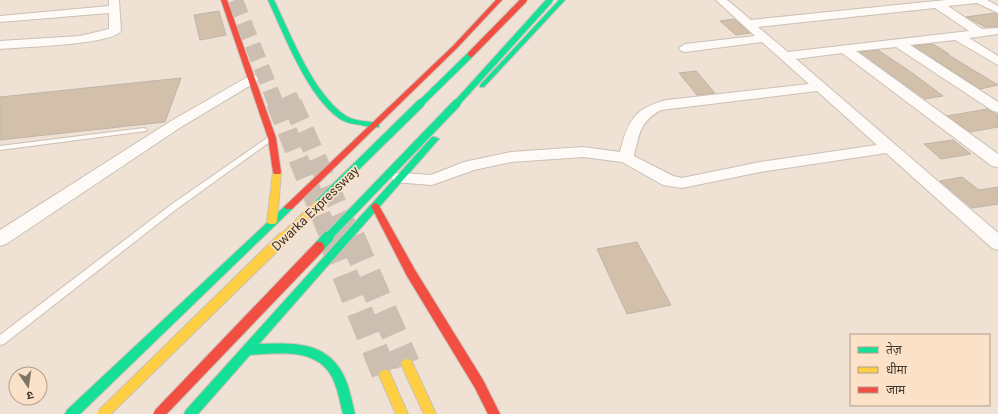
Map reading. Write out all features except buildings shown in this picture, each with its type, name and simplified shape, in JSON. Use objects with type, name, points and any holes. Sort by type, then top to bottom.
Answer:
[{"type":"main road","points":[[224,0],[272,138],[278,167],[272,222]]},
{"type":"main road","points":[[271,0],[314,84],[327,103],[344,118],[357,123],[376,125]]},
{"type":"main road","points":[[71,414],[376,125],[455,47],[499,0]]},
{"type":"main road","name":"Dwarka Expressway","points":[[103,414],[415,110],[524,0]]},
{"type":"main road","points":[[159,414],[444,117],[550,0]]},
{"type":"main road","points":[[190,414],[400,178],[562,0]]},
{"type":"main road","points":[[375,206],[411,273],[479,384],[494,414]]},
{"type":"main road","points":[[246,350],[290,348],[317,355],[329,364],[340,382],[349,414]]},
{"type":"main road","points":[[407,364],[430,414]]},
{"type":"main road","points":[[385,374],[402,414]]},
{"type":"street","points":[[726,0],[750,24],[998,243]]},
{"type":"street","points":[[750,24],[977,0],[998,10]]},
{"type":"street","points":[[937,4],[979,33]]},
{"type":"street","points":[[0,19],[114,5],[115,31],[110,35],[92,38],[0,45]]},
{"type":"street","points":[[787,56],[843,48],[998,31]]},
{"type":"street","points":[[957,36],[998,61]]},
{"type":"street","points":[[685,48],[766,38]]},
{"type":"street","points":[[897,42],[998,108]]},
{"type":"street","points":[[843,48],[998,162]]},
{"type":"street","points":[[0,239],[170,128],[251,79]]},
{"type":"street","points":[[626,158],[633,132],[639,118],[654,108],[668,104],[821,87]]},
{"type":"street","points":[[144,130],[170,128]]},
{"type":"street","points":[[400,178],[432,180],[470,166],[511,157],[583,152],[626,158],[669,181],[682,183],[760,167],[889,148]]},
{"type":"lane","points":[[0,148],[144,130]]},
{"type":"lane","points":[[0,341],[175,206],[272,138]]},
{"type":"tunnel","points":[[235,0],[276,104]]},
{"type":"tunnel","points":[[289,95],[293,104]]},
{"type":"tunnel","points":[[276,103],[330,238]]},
{"type":"tunnel","points":[[292,103],[352,238]]},
{"type":"tunnel","points":[[330,237],[385,375]]},
{"type":"tunnel","points":[[352,237],[407,364]]},
{"type":"traffic: fast","points":[[271,0],[301,63],[321,95],[331,107],[347,119],[363,124],[376,125]]},
{"type":"traffic: fast","points":[[319,247],[444,117],[550,0]]},
{"type":"traffic: fast","points":[[482,86],[562,0]]},
{"type":"traffic: fast","points":[[317,205],[471,54]]},
{"type":"traffic: fast","points":[[190,414],[435,139]]},
{"type":"traffic: fast","points":[[71,414],[289,207]]},
{"type":"traffic: fast","points":[[246,350],[280,348],[292,349],[315,354],[325,360],[333,368],[339,378],[349,414]]},
{"type":"traffic: slow","points":[[272,222],[277,172]]},
{"type":"traffic: slow","points":[[103,414],[317,205]]},
{"type":"traffic: slow","points":[[407,364],[430,414]]},
{"type":"traffic: slow","points":[[385,375],[402,414]]},
{"type":"traffic: jam","points":[[224,0],[272,138],[277,172]]},
{"type":"traffic: jam","points":[[289,207],[455,47],[499,0]]},
{"type":"traffic: jam","points":[[471,54],[524,0]]},
{"type":"traffic: jam","points":[[375,206],[411,273],[479,384],[494,414]]},
{"type":"traffic: jam","points":[[159,414],[319,247]]}]
